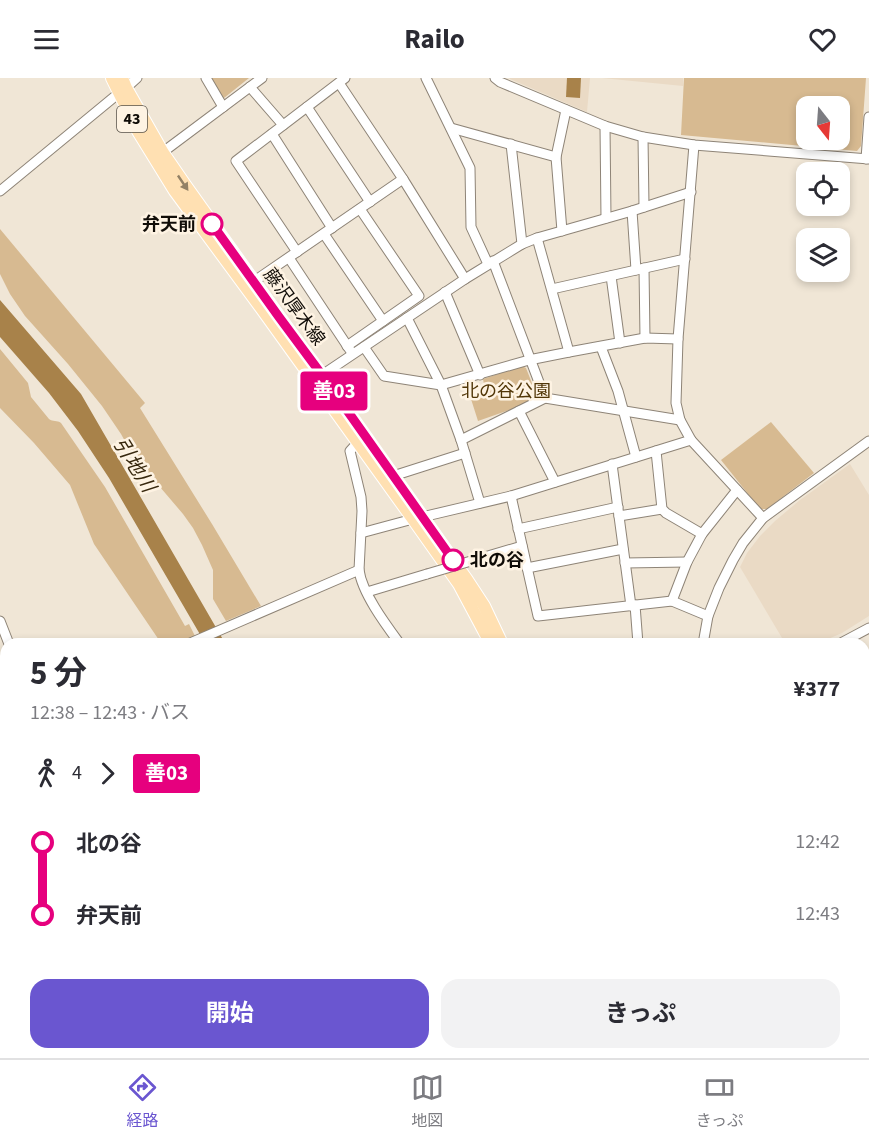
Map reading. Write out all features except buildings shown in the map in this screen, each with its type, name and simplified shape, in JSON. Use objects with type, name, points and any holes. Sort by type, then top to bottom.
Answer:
[{"type":"main road","name":"藤沢厚木線","points":[[112,78],[122,86],[175,191],[418,518],[467,580],[484,606],[499,638]]},
{"type":"main road","name":"藤沢厚木線","points":[[159,156],[322,375],[361,439],[393,476],[459,584],[488,638]]},
{"type":"street","points":[[0,191],[122,86],[137,78]]},
{"type":"street","points":[[206,78],[223,107]]},
{"type":"street","points":[[159,156],[262,78]]},
{"type":"street","points":[[426,78],[470,168],[471,227],[491,263],[545,398]]},
{"type":"street","points":[[495,78],[605,126],[643,137],[694,145],[867,159],[869,117]]},
{"type":"street","points":[[350,350],[236,161],[342,80],[465,279]]},
{"type":"street","points":[[250,87],[283,125]]},
{"type":"street","points":[[307,107],[370,202]]},
{"type":"street","points":[[562,231],[555,157],[566,110]]},
{"type":"street","points":[[605,126],[606,218]]},
{"type":"street","points":[[451,128],[555,157]]},
{"type":"street","points":[[272,134],[383,321]]},
{"type":"street","points":[[643,137],[644,207]]},
{"type":"street","points":[[511,144],[522,244]]},
{"type":"street","points":[[694,145],[678,339],[676,403],[680,420],[691,440],[763,518]]},
{"type":"street","points":[[253,282],[403,179]]},
{"type":"street","points":[[350,350],[364,347],[445,292],[522,244],[690,192]]},
{"type":"street","points":[[322,375],[383,321],[419,296],[360,209]]},
{"type":"street","points":[[632,211],[640,269],[645,338]]},
{"type":"street","points":[[537,238],[569,352]]},
{"type":"street","points":[[552,290],[685,259]]},
{"type":"street","points":[[611,276],[620,343]]},
{"type":"street","points":[[445,292],[480,375]]},
{"type":"street","points":[[408,318],[441,385],[480,503]]},
{"type":"street","points":[[364,347],[384,376],[441,385],[529,360],[569,352],[645,338],[678,339]]},
{"type":"street","points":[[601,347],[618,391],[636,457]]},
{"type":"street","points":[[461,440],[545,398],[680,420]]},
{"type":"street","points":[[519,411],[555,482]]},
{"type":"street","points":[[361,439],[350,451],[361,497],[360,580],[396,638]]},
{"type":"street","points":[[361,533],[511,496],[691,440]]},
{"type":"street","points":[[704,638],[708,616],[719,588],[743,543],[763,518],[869,441]]},
{"type":"street","points":[[656,451],[662,509],[702,534]]},
{"type":"street","points":[[393,476],[465,453]]},
{"type":"street","points":[[612,464],[637,638]]},
{"type":"street","points":[[672,600],[687,562],[702,534],[737,490]]},
{"type":"street","points":[[511,496],[538,616],[672,600],[708,616]]},
{"type":"street","points":[[518,529],[619,511],[662,509]]},
{"type":"street","points":[[367,592],[522,546]]},
{"type":"street","points":[[527,568],[623,549]]},
{"type":"street","points":[[625,563],[687,562]]},
{"type":"street","points":[[200,638],[359,570]]},
{"type":"street","points":[[0,621],[7,638]]},
{"type":"street","points":[[850,638],[869,628]]},
{"type":"shaded area","points":[[567,78],[581,78],[580,98],[566,97]]},
{"type":"shaded area","points":[[590,78],[587,112],[510,79]]},
{"type":"shaded area","points":[[602,78],[683,78],[683,86]]},
{"type":"shaded area","points":[[0,300],[81,394],[222,638],[202,638],[109,478],[78,431],[49,393],[0,337]]},
{"type":"shaded area","points":[[850,464],[869,495],[869,616],[830,638],[782,638],[740,567],[760,536],[800,500]]},
{"type":"green space","points":[[208,78],[249,78],[224,98],[220,98]]},
{"type":"green space","points":[[684,78],[866,78],[861,146],[857,151],[846,150],[850,150],[850,96],[796,96],[796,145],[681,135]]},
{"type":"green space","points":[[0,229],[145,403],[140,408],[261,606],[226,621],[213,599],[213,570],[193,528],[160,487],[147,481],[121,434],[102,406],[25,316],[10,294],[0,274]]},
{"type":"green space","points":[[0,349],[28,383],[31,397],[49,419],[61,423],[105,487],[185,626],[189,624],[195,636],[158,638],[94,544],[70,485],[0,408]]},
{"type":"green space","name":"北の谷公園","points":[[522,366],[526,368],[537,396],[518,407],[478,421],[471,399],[486,395],[483,379]]},
{"type":"green space","points":[[771,422],[814,473],[767,509],[760,509],[721,460]]},
{"type":"bus line","name":"善03","points":[[212,224],[453,560]]},
{"type":"place","name":"弁天前","points":[[212,224]]},
{"type":"place","name":"北の谷","points":[[453,560]]},
{"type":"water label","name":"引地川","points":[[134,465]]}]
